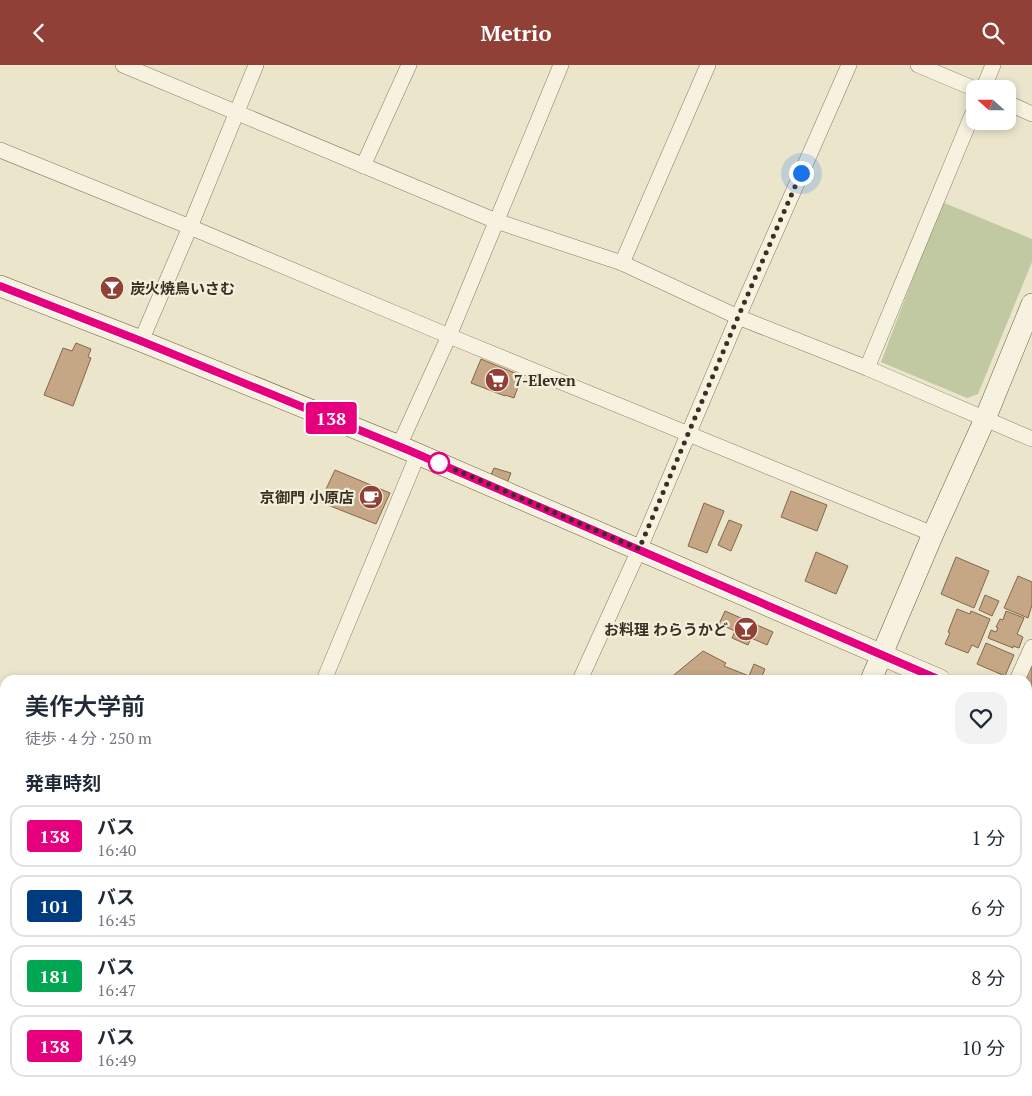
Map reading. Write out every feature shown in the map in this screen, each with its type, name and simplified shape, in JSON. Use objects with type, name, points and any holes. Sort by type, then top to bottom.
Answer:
[{"type":"street","points":[[123,65],[496,221],[622,263],[738,317],[867,367],[1032,439]]},
{"type":"street","points":[[141,341],[256,65]]},
{"type":"street","points":[[363,166],[409,65]]},
{"type":"street","points":[[326,675],[449,336],[561,65]]},
{"type":"street","points":[[622,263],[708,65]]},
{"type":"street","points":[[582,675],[639,549],[738,317],[849,65]]},
{"type":"street","points":[[918,65],[966,85]]},
{"type":"street","points":[[987,80],[993,65]]},
{"type":"street","points":[[1016,107],[1032,114]]},
{"type":"street","points":[[867,367],[966,130]]},
{"type":"street","points":[[0,150],[933,534]]},
{"type":"street","points":[[0,286],[141,341],[408,450],[928,675]]},
{"type":"street","points":[[873,675],[933,534],[985,419],[1032,305]]},
{"type":"street","points":[[1019,675],[1032,647]]},
{"type":"green space","points":[[942,202],[1032,239],[1032,262],[978,394],[967,398],[881,362]]},
{"type":"building","name":"炭火焼鳥いさむ","points":[[106,281],[121,286],[117,295],[102,290]]},
{"type":"building","points":[[76,343],[91,349],[88,357],[91,358],[73,406],[44,395],[63,348],[72,351]]},
{"type":"building","name":"7-Eleven","points":[[481,359],[522,376],[514,398],[471,383]]},
{"type":"building","points":[[494,468],[511,473],[506,486],[489,479]]},
{"type":"building","points":[[335,470],[390,493],[376,524],[320,502]]},
{"type":"building","points":[[791,491],[827,505],[817,531],[781,517]]},
{"type":"building","points":[[704,503],[724,511],[707,553],[688,546]]},
{"type":"building","points":[[729,520],[742,525],[731,551],[718,545]]},
{"type":"building","points":[[816,552],[848,566],[836,594],[805,581]]},
{"type":"building","points":[[956,557],[989,571],[974,608],[941,594]]},
{"type":"building","points":[[1018,576],[1032,582],[1032,605],[1028,618],[1004,608]]},
{"type":"building","points":[[985,595],[999,601],[992,616],[979,610]]},
{"type":"building","points":[[957,609],[970,614],[971,611],[990,619],[978,648],[972,645],[968,653],[945,644]]},
{"type":"building","points":[[725,611],[773,632],[767,645],[751,638],[748,645],[732,638],[735,631],[719,624]]},
{"type":"building","points":[[1006,611],[1024,618],[1017,634],[1023,637],[1019,648],[1013,646],[1013,648],[988,638],[991,630],[996,632],[998,628],[996,627],[1000,619],[1003,620]]},
{"type":"building","points":[[986,643],[1014,655],[1005,675],[977,664]]},
{"type":"building","points":[[703,651],[726,663],[724,666],[746,675],[674,675]]},
{"type":"building","points":[[754,664],[765,669],[762,675],[749,675]]},
{"type":"building","points":[[1031,667],[1032,675],[1027,675]]},
{"type":"bus line","name":"138","points":[[0,286],[141,341],[408,450],[928,675]]},
{"type":"place","name":"炭火焼鳥いさむ","points":[[112,288]]},
{"type":"place","name":"7-Eleven","points":[[497,380]]},
{"type":"place","name":"京御門 小原店","points":[[371,497]]},
{"type":"place","name":"お料理 わらうかど","points":[[746,629]]},
{"type":"route","points":[[439,463],[435,461],[639,549],[801,173]]}]
